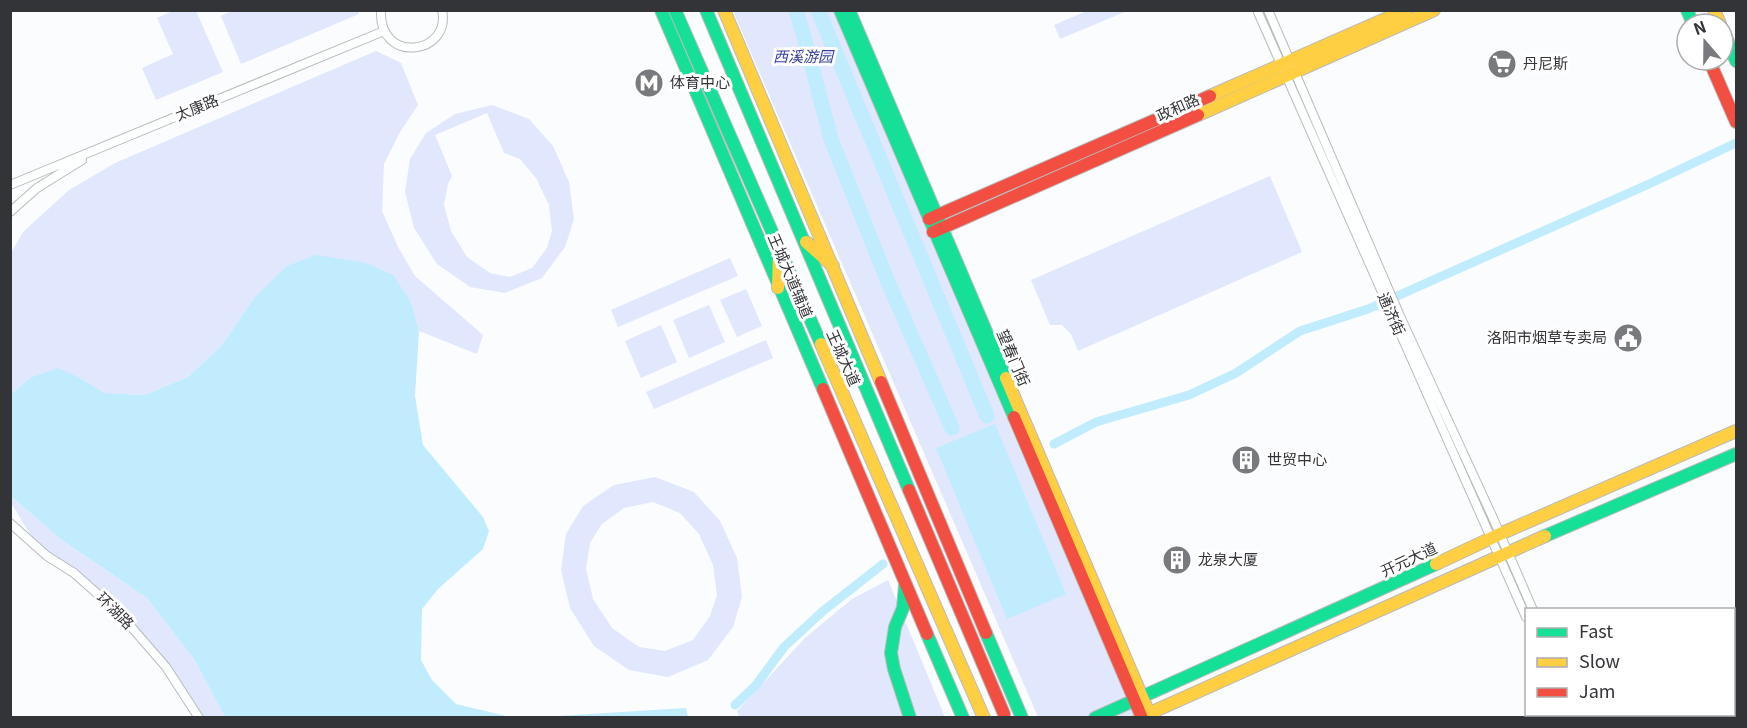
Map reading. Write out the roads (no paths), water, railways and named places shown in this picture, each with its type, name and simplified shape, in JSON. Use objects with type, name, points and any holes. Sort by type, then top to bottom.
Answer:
[{"type":"main road","name":"王城大道辅道","points":[[661,10],[963,717]]},
{"type":"main road","name":"王城大道","points":[[675,10],[984,717]]},
{"type":"main road","name":"王城大道","points":[[706,10],[1004,714]]},
{"type":"main road","points":[[724,10],[1022,717]]},
{"type":"main road","name":"望春门街","points":[[840,10],[1144,716]]},
{"type":"main road","name":"望春门街","points":[[849,10],[934,224]]},
{"type":"main road","name":"政和路","points":[[1289,69],[1406,10]]},
{"type":"main road","name":"政和路","points":[[934,224],[1289,69],[1434,10]]},
{"type":"main road","points":[[1714,72],[1737,122]]},
{"type":"main road","points":[[803,239],[832,266]]},
{"type":"main road","points":[[778,288],[779,248]]},
{"type":"main road","name":"开元大道","points":[[1095,717],[1396,584],[1496,536],[1737,431]]},
{"type":"main road","points":[[1144,716],[1504,554],[1737,454]]},
{"type":"main road","points":[[905,582],[903,608],[894,633],[891,653],[910,717]]},
{"type":"street","points":[[381,10],[384,31],[396,45],[407,48],[418,48],[428,44],[438,35],[442,26],[442,10]]},
{"type":"street","name":"通济街","points":[[1257,10],[1289,69]]},
{"type":"street","name":"通济街","points":[[1268,10],[1289,69],[1376,272],[1504,554],[1532,608]]},
{"type":"street","name":"太康路","points":[[10,185],[384,31]]},
{"type":"street","points":[[10,212],[37,188],[86,157],[144,129]]},
{"type":"street","name":"环湖路","points":[[10,523],[47,556],[74,573],[120,614],[166,667],[199,717]]},
{"type":"street","name":"通济街","points":[[1504,554],[1525,612]]},
{"type":"waterway","points":[[796,10],[831,139],[888,282],[952,428]]},
{"type":"waterway","points":[[818,10],[987,416]]},
{"type":"waterway","points":[[1054,444],[1096,422],[1189,395],[1236,373],[1300,331],[1368,309],[1736,143]]},
{"type":"waterway","points":[[735,705],[756,685],[784,647],[823,611],[883,564]]},
{"type":"place","name":"丹尼斯","points":[[1502,64]]},
{"type":"place","name":"体育中心","points":[[649,83]]},
{"type":"place","name":"洛阳市烟草专卖局","points":[[1628,338]]},
{"type":"place","name":"世贸中心","points":[[1246,460]]},
{"type":"place","name":"龙泉大厦","points":[[1177,560]]},
{"type":"park label","name":"西溪游园","points":[[803,57]]}]
